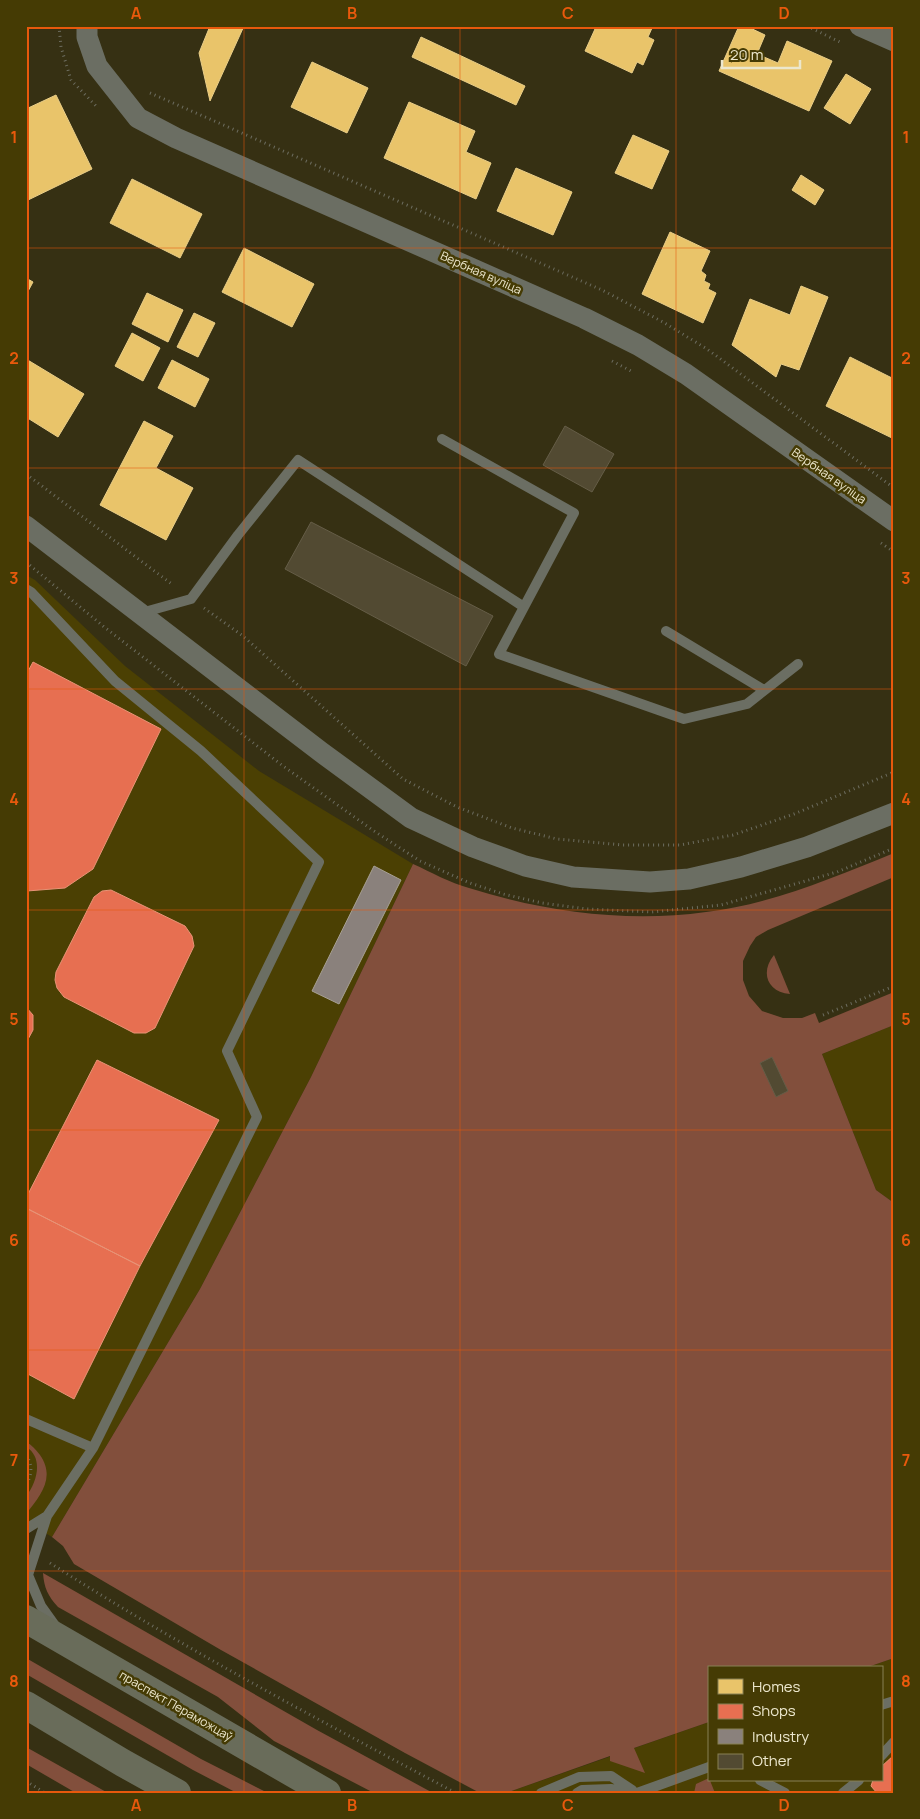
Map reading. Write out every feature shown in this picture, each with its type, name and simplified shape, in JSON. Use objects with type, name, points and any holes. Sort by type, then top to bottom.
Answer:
[{"type":"main road","name":"праспект Пераможцаў","points":[[26,1619],[327,1793]]},
{"type":"main road","points":[[26,1705],[177,1793]]},
{"type":"street","name":"Вербная вуліца","points":[[87,26],[87,38],[97,66],[138,118],[176,138],[584,318],[638,345],[686,374],[894,521]]},
{"type":"street","points":[[860,26],[894,41]]},
{"type":"street","points":[[26,526],[321,752],[411,818],[473,847],[525,866],[573,877],[650,882],[689,879],[741,867],[808,847],[894,813]]},
{"type":"lane","points":[[442,439],[574,513],[499,654],[684,719],[747,704],[798,664]]},
{"type":"lane","points":[[141,613],[191,599],[238,535],[298,460],[524,607]]},
{"type":"lane","points":[[26,589],[32,592],[115,681],[201,751],[319,862],[227,1051],[257,1117],[93,1448],[47,1516],[28,1575],[41,1606],[66,1643]]},
{"type":"lane","points":[[666,631],[764,690]]},
{"type":"lane","points":[[26,1419],[93,1448]]},
{"type":"lane","points":[[26,1530],[47,1516]]},
{"type":"lane","points":[[882,1705],[894,1701]]},
{"type":"lane","points":[[882,1755],[894,1742]]},
{"type":"lane","points":[[577,1793],[582,1790],[611,1789],[637,1793],[708,1767]]},
{"type":"lane","points":[[542,1793],[579,1777],[611,1776],[637,1793]]},
{"type":"lane","points":[[764,1782],[785,1793]]},
{"type":"lane","points":[[843,1793],[857,1782]]},
{"type":"path","points":[[59,26],[61,47],[71,80],[92,104],[100,109]]},
{"type":"path","points":[[608,359],[633,372]]},
{"type":"path","points":[[26,474],[243,636],[403,779],[457,807],[512,828],[557,839],[623,845],[680,845],[733,835],[794,814],[894,772]]},
{"type":"path","points":[[880,542],[894,552]]},
{"type":"path","points":[[823,1015],[894,986]]},
{"type":"path","points":[[26,1455],[30,1461],[31,1472],[26,1485]]},
{"type":"path","points":[[49,1562],[113,1603],[188,1646],[323,1722],[456,1793]]},
{"type":"path","points":[[26,1781],[45,1793]]},
{"type":"shaded area","points":[[26,575],[35,580],[125,666],[259,771],[413,864],[311,1077],[200,1289],[52,1537],[26,1521]]},
{"type":"shaded area","points":[[894,853],[894,877],[768,930],[756,937],[743,961],[743,980],[749,996],[762,1011],[783,1018],[802,1018],[815,1013],[819,1023],[894,992],[894,1025],[822,1054],[876,1190],[894,1203],[894,1658],[871,1666],[708,1666],[708,1722],[634,1748],[645,1773],[610,1761],[610,1756],[506,1793],[480,1793],[221,1650],[74,1564],[63,1546],[52,1537],[200,1289],[311,1077],[413,864],[462,886],[498,896],[557,909],[616,916],[676,915],[730,908],[754,903],[825,881]]},
{"type":"shaded area","points":[[774,955],[790,994],[776,989],[768,980],[767,968]]},
{"type":"shaded area","points":[[894,1025],[894,1203],[876,1190],[822,1054]]},
{"type":"shaded area","points":[[26,1442],[40,1455],[47,1471],[41,1493],[26,1514],[26,1496],[36,1477],[37,1463],[32,1451],[26,1447]]},
{"type":"shaded area","points":[[43,1573],[317,1730],[433,1793],[374,1793],[274,1741],[218,1697],[58,1607],[47,1592]]},
{"type":"shaded area","points":[[26,1658],[201,1759],[268,1793],[237,1793],[193,1770],[26,1674]]},
{"type":"shaded area","points":[[894,1658],[894,1793],[506,1793],[708,1722],[708,1782],[882,1782],[882,1666],[871,1666]]},
{"type":"shaded area","points":[[26,1747],[108,1793],[76,1793],[26,1764]]},
{"type":"shaded area","points":[[708,1778],[708,1782],[711,1782],[715,1793],[694,1793],[696,1784]]},
{"type":"building: Homes","points":[[210,26],[244,26],[210,101],[199,53]]},
{"type":"building: Homes","points":[[589,26],[648,26],[652,28],[648,37],[654,40],[643,65],[637,62],[632,73],[585,51],[595,29]]},
{"type":"building: Homes","points":[[739,26],[746,26],[765,35],[757,54],[778,63],[787,41],[832,61],[809,111],[719,71]]},
{"type":"building: Homes","points":[[421,37],[525,86],[516,105],[412,57]]},
{"type":"building: Homes","points":[[312,62],[368,88],[347,133],[291,107]]},
{"type":"building: Homes","points":[[846,74],[871,89],[850,124],[824,108]]},
{"type":"building: Homes","points":[[56,95],[92,169],[26,201],[26,109]]},
{"type":"building: Homes","points":[[409,102],[475,131],[466,152],[491,163],[476,199],[384,158]]},
{"type":"building: Homes","points":[[633,135],[669,151],[652,189],[615,173]]},
{"type":"building: Homes","points":[[516,168],[572,192],[553,235],[497,211]]},
{"type":"building: Homes","points":[[801,175],[824,190],[815,205],[792,190]]},
{"type":"building: Homes","points":[[132,179],[202,214],[180,258],[110,223]]},
{"type":"building: Homes","points":[[670,232],[710,251],[701,271],[706,275],[704,281],[710,284],[708,289],[716,293],[703,323],[642,294]]},
{"type":"building: Homes","points":[[244,248],[314,284],[292,327],[222,292]]},
{"type":"building: Homes","points":[[26,278],[33,282],[26,295]]},
{"type":"building: Homes","points":[[801,286],[828,297],[799,370],[781,364],[776,377],[732,345],[750,299],[790,315]]},
{"type":"building: Homes","points":[[147,293],[183,310],[168,342],[132,324]]},
{"type":"building: Homes","points":[[194,313],[215,323],[198,357],[177,347]]},
{"type":"building: Homes","points":[[132,333],[160,348],[143,381],[115,366]]},
{"type":"building: Homes","points":[[850,357],[894,379],[894,434],[892,438],[826,406]]},
{"type":"building: Homes","points":[[26,359],[84,394],[58,437],[26,417]]},
{"type":"building: Homes","points":[[172,360],[209,379],[195,407],[158,388]]},
{"type":"building: Homes","points":[[144,421],[173,436],[156,468],[193,488],[166,540],[100,505]]},
{"type":"building: Shops","points":[[33,662],[161,729],[93,869],[65,888],[27,891],[26,675]]},
{"type":"building: Shops","points":[[111,890],[185,926],[192,936],[194,946],[155,1028],[146,1033],[134,1033],[64,997],[57,988],[55,980],[56,972],[94,897],[102,891]]},
{"type":"building: Shops","points":[[26,1007],[33,1015],[33,1030],[26,1043]]},
{"type":"building: Shops","points":[[97,1060],[219,1120],[140,1266],[26,1208],[26,1198]]},
{"type":"building: Shops","points":[[26,1208],[140,1266],[74,1399],[26,1373]]},
{"type":"building: Shops","points":[[894,1755],[894,1793],[877,1793],[871,1786],[872,1782],[882,1782],[882,1766]]},
{"type":"building: Industry","points":[[374,866],[401,880],[339,1004],[312,991]]},
{"type":"building: Other","points":[[565,426],[614,454],[592,492],[543,465]]},
{"type":"building: Other","points":[[311,522],[493,616],[466,666],[285,569]]},
{"type":"building: Other","points":[[772,1057],[788,1091],[776,1097],[760,1063]]}]
